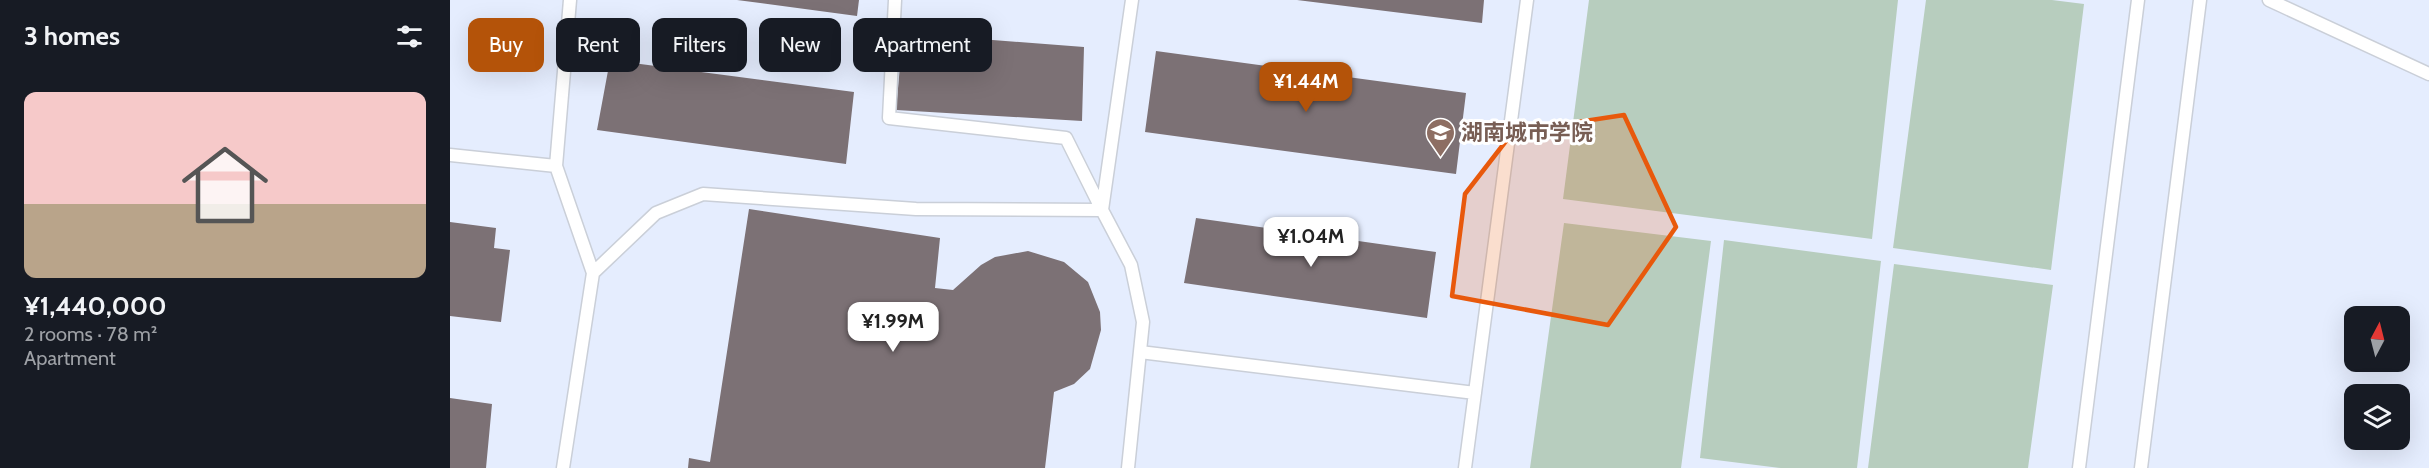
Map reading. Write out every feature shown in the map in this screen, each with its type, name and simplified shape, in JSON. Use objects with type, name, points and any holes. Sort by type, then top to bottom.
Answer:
[{"type":"lane","points":[[563,468],[593,273],[556,166],[570,0]]},
{"type":"lane","points":[[895,0],[889,118],[1066,138],[1131,265],[1143,322],[1128,468]]},
{"type":"lane","points":[[1102,210],[1132,0]]},
{"type":"lane","points":[[1465,468],[1527,0]]},
{"type":"lane","points":[[2079,468],[2138,0]]},
{"type":"lane","points":[[2141,468],[2200,0]]},
{"type":"lane","points":[[2269,0],[2429,74]]},
{"type":"lane","points":[[450,155],[556,166]]},
{"type":"lane","points":[[593,273],[656,213],[703,194],[916,209],[1102,210]]},
{"type":"lane","points":[[1140,352],[1475,393]]},
{"type":"highlighted area","points":[[1624,115],[1676,227],[1608,325],[1452,296],[1465,194],[1513,132]]},
{"type":"shaded area","name":"湖南城市学院","points":[[450,0],[2429,0],[2429,468],[450,468]]},
{"type":"green space","points":[[1589,0],[1898,0],[1872,239],[1563,199]]},
{"type":"green space","points":[[1926,0],[2052,0],[2084,4],[2051,270],[1893,248]]},
{"type":"green space","points":[[1564,223],[1711,241],[1681,468],[1530,468]]},
{"type":"green space","points":[[1724,240],[1881,261],[1857,468],[1781,468],[1700,458]]},
{"type":"green space","points":[[1894,264],[2053,285],[2028,468],[1868,468]]},
{"type":"building","points":[[737,0],[859,0],[857,16]]},
{"type":"building","points":[[1297,0],[1484,0],[1482,23]]},
{"type":"building","points":[[992,40],[1084,47],[1082,121],[896,110],[899,72],[992,72]]},
{"type":"building","points":[[1156,51],[1466,93],[1456,174],[1145,132]]},
{"type":"building","points":[[640,64],[652,66],[652,72],[702,72],[854,92],[846,164],[597,130],[608,72],[640,72]]},
{"type":"building","points":[[749,209],[940,238],[935,288],[953,290],[981,265],[995,257],[1028,251],[1064,262],[1088,282],[1100,312],[1101,330],[1090,369],[1074,384],[1054,392],[1045,468],[688,468],[689,458],[710,462]]},
{"type":"building","points":[[1196,218],[1436,252],[1427,318],[1184,283]]},
{"type":"building","points":[[450,222],[496,228],[494,248],[510,250],[501,322],[450,316]]},
{"type":"building","points":[[450,398],[492,404],[486,468],[450,468]]},
{"type":"place","name":"湖南城市学院","points":[[1440,158]]}]
